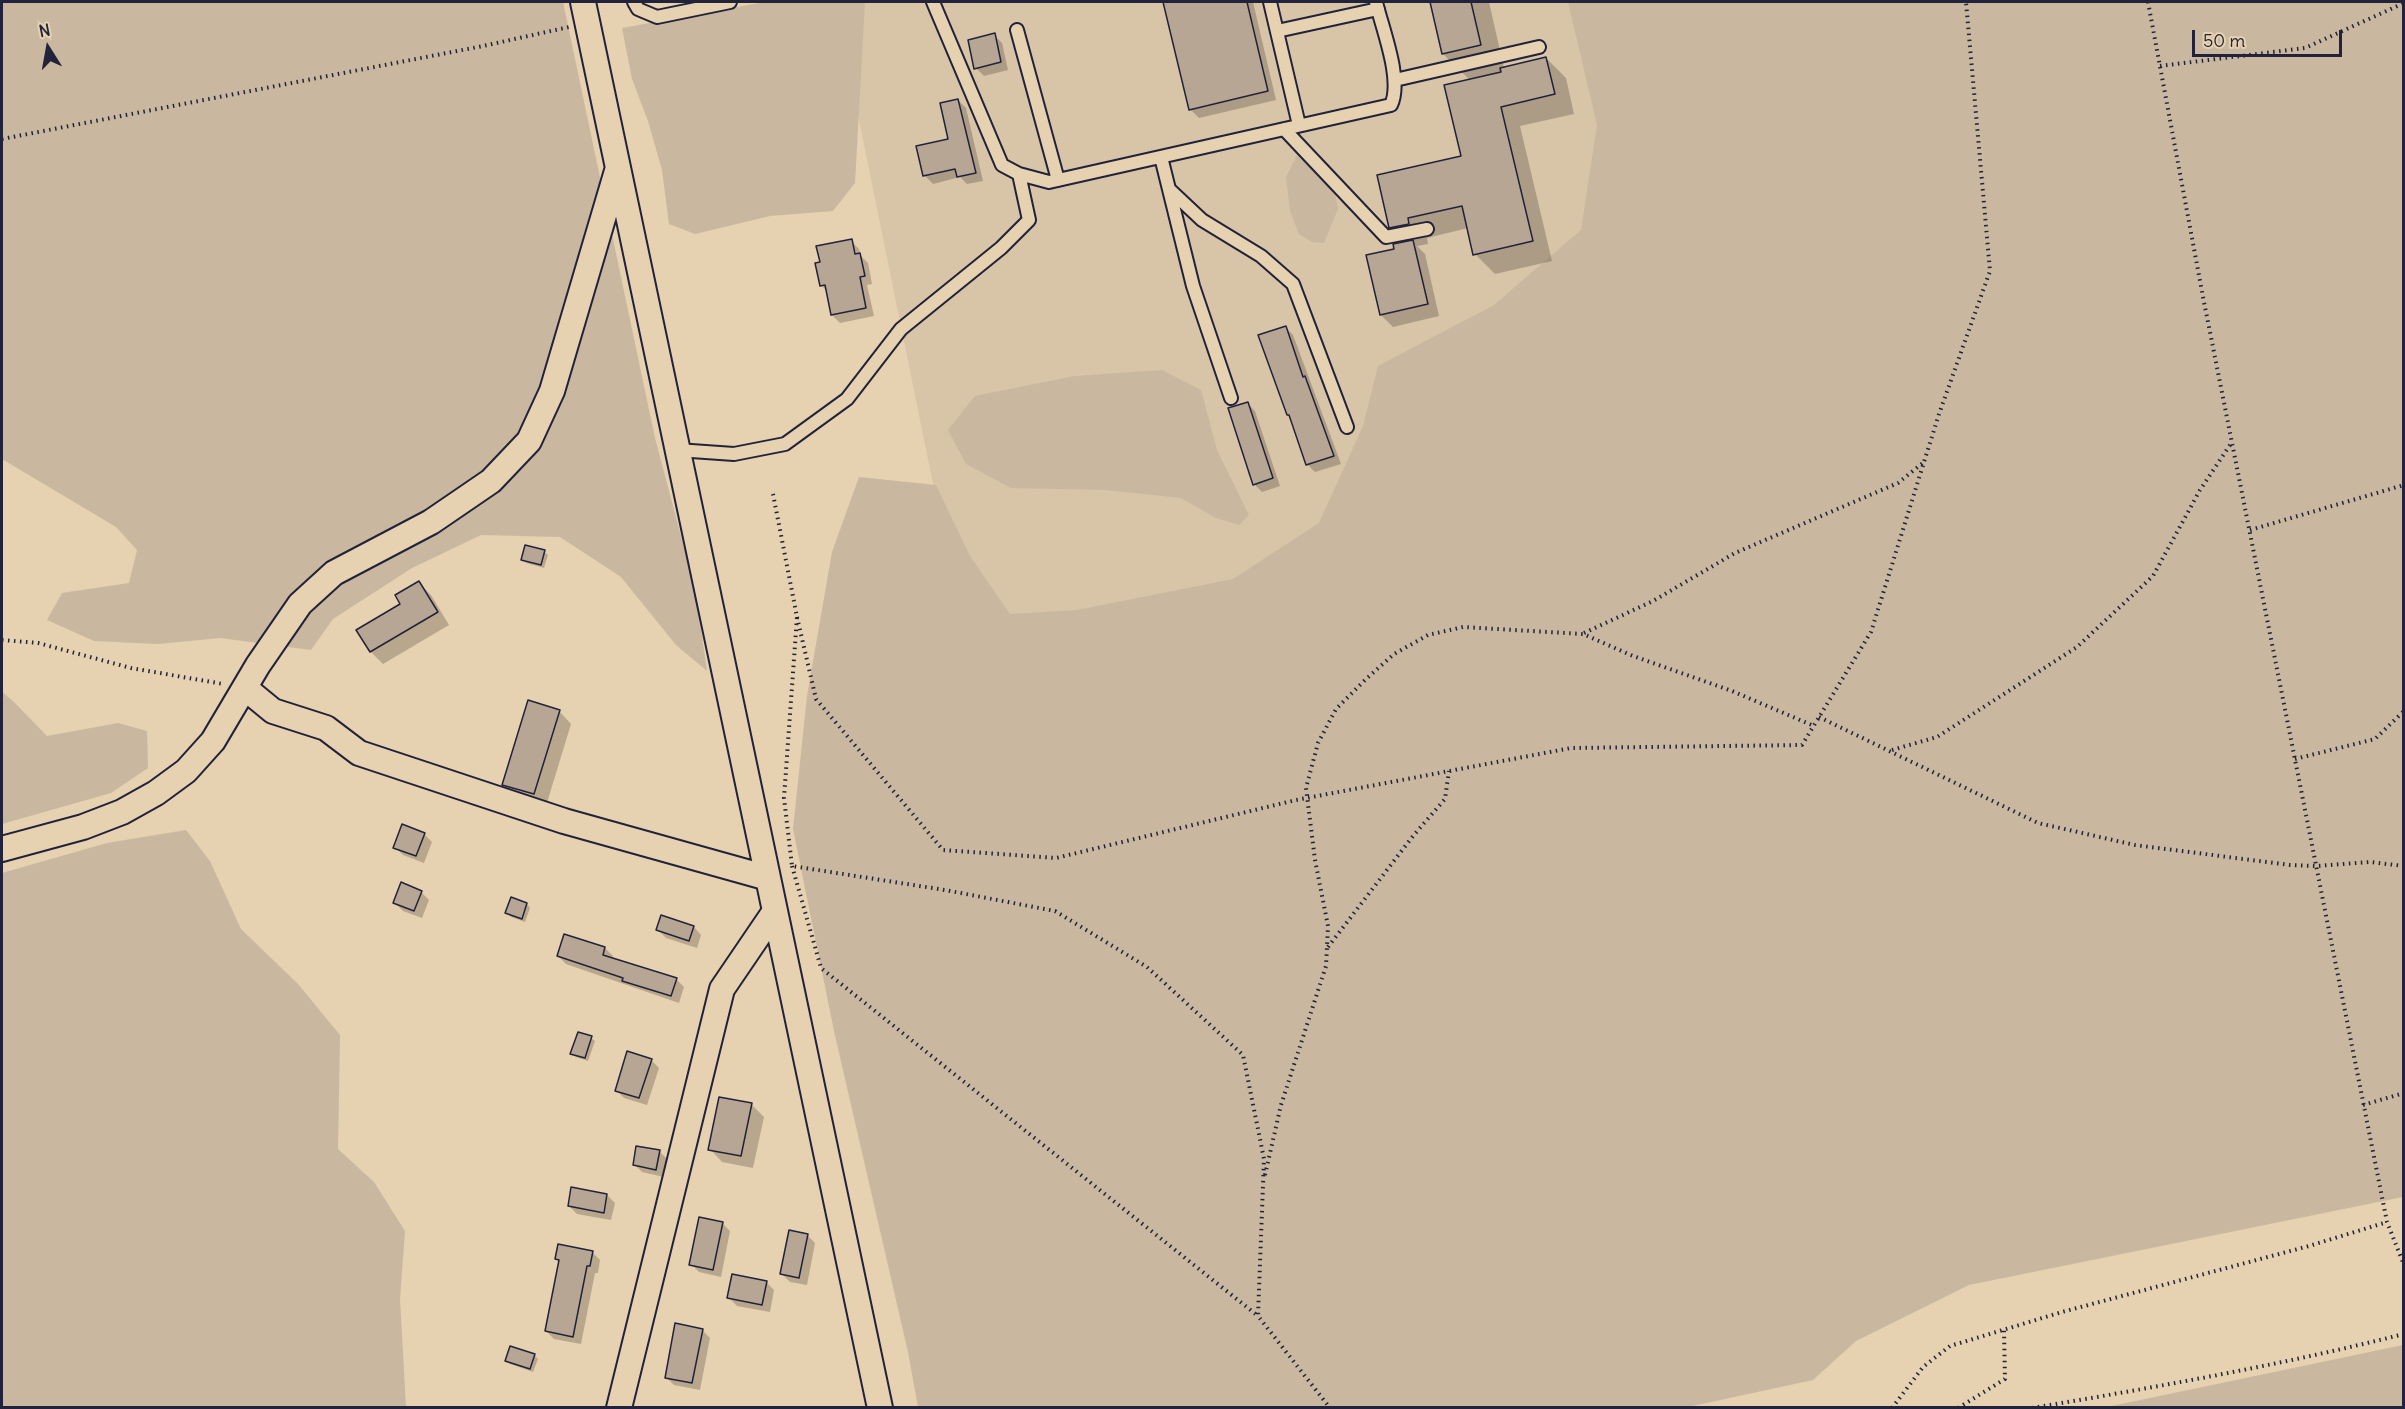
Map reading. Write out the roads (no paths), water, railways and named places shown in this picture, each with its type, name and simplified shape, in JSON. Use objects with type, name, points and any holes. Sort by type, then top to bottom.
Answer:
[{"type":"street","points":[[585,12],[879,1407]]},
{"type":"street","points":[[2,849],[82,827],[122,812],[156,793],[186,771],[213,741],[244,688],[300,604],[334,573],[431,522],[490,481],[529,441],[552,391],[618,168]]},
{"type":"street","points":[[244,688],[273,711],[326,728],[359,753],[564,821],[768,878]]},
{"type":"street","points":[[618,1407],[722,989],[775,911]]},
{"type":"lane","points":[[634,2],[638,9],[657,16],[730,2]]},
{"type":"lane","points":[[933,2],[1002,165],[1019,174],[1049,182],[1391,105],[1395,96],[1395,80],[1377,5],[1277,31]]},
{"type":"lane","points":[[1270,2],[1299,126]]},
{"type":"lane","points":[[1017,30],[1059,180]]},
{"type":"lane","points":[[1395,80],[1539,46]]},
{"type":"lane","points":[[1284,129],[1386,237],[1427,229]]},
{"type":"lane","points":[[1161,157],[1193,286],[1231,398]]},
{"type":"lane","points":[[677,450],[734,454],[785,444],[847,399],[901,329],[1001,248],[1029,220],[1019,174]]},
{"type":"lane","points":[[1169,189],[1202,219],[1262,256],[1293,284],[1347,427]]}]
